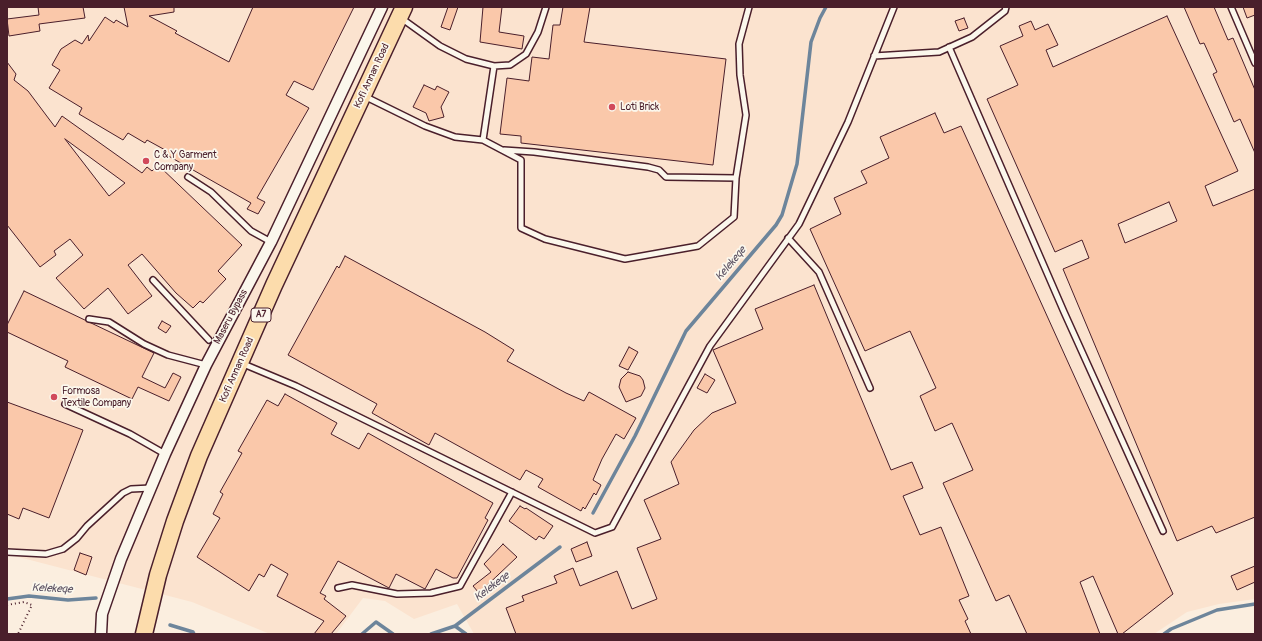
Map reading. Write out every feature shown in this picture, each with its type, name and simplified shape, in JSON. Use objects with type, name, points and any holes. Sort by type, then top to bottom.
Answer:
[{"type":"main road","name":"Kofi Annan Road","points":[[144,634],[158,575],[175,521],[199,456],[274,285],[402,12]]},
{"type":"street","name":"Maseru Bypass","points":[[101,634],[102,614],[121,559],[165,454],[206,365],[271,242],[382,7]]},
{"type":"lane","points":[[402,12],[440,46],[466,59],[494,66],[510,65],[526,54],[538,32],[546,7]]},
{"type":"lane","points":[[363,95],[425,126],[455,137],[483,140],[521,160],[521,228],[545,239],[625,259],[698,246],[734,217],[736,178],[746,115],[740,75],[739,44],[749,7]]},
{"type":"lane","points":[[240,363],[296,386],[595,533],[612,527],[710,346],[799,224],[848,122],[894,7]]},
{"type":"lane","points":[[874,56],[939,52],[972,37],[1005,12],[1006,7]]},
{"type":"lane","points":[[1231,7],[1255,62]]},
{"type":"lane","points":[[949,47],[1064,312],[1163,531]]},
{"type":"lane","points":[[483,140],[494,66]]},
{"type":"lane","points":[[502,150],[534,152],[648,167],[659,170],[666,177],[736,178]]},
{"type":"lane","points":[[188,177],[211,192],[251,231],[271,242]]},
{"type":"lane","points":[[788,238],[819,272],[870,388]]},
{"type":"lane","points":[[153,280],[210,340]]},
{"type":"lane","points":[[89,319],[109,322],[144,344],[168,355],[206,365]]},
{"type":"lane","points":[[65,404],[130,434],[165,454]]},
{"type":"lane","points":[[7,552],[46,554],[63,549],[77,538],[87,526],[123,493],[131,489],[151,488]]},
{"type":"lane","points":[[338,588],[352,585],[397,594],[430,593],[460,586],[512,492]]},
{"type":"path","points":[[7,605],[24,602],[32,605],[18,634]]},
{"type":"shaded area","points":[[7,7],[1255,7],[1255,599],[1219,604],[1187,612],[1154,634],[474,634],[457,604],[414,619],[385,601],[363,598],[336,634],[270,634],[192,602],[7,554]]},
{"type":"building","points":[[38,7],[83,7],[85,18],[39,24],[40,31],[9,36],[7,19],[39,15]]},
{"type":"building","points":[[124,7],[174,7],[174,12],[149,16],[177,31],[175,33],[229,62],[253,7],[354,7],[313,90],[294,81],[286,95],[309,108],[257,198],[265,202],[258,214],[247,209],[251,203],[165,154],[167,151],[147,140],[145,143],[128,133],[123,140],[79,114],[82,108],[49,88],[60,70],[52,65],[61,49],[75,40],[82,44],[88,35],[89,41],[105,17],[114,23],[116,20],[128,27]]},
{"type":"building","points":[[448,7],[458,7],[450,30],[441,27]]},
{"type":"building","points":[[483,7],[502,7],[499,32],[524,36],[522,49],[480,42]]},
{"type":"building","name":"Loti Brick","points":[[563,7],[590,7],[584,42],[726,59],[713,165],[521,143],[521,136],[500,134],[507,78],[529,81],[532,57],[549,59],[553,25],[560,25]]},
{"type":"building","points":[[1184,7],[1214,7],[1228,40],[1233,38],[1255,90],[1255,153],[1240,119],[1234,122],[1213,74],[1217,72],[1204,43],[1200,44]]},
{"type":"building","points":[[1243,7],[1255,7],[1255,15],[1247,18]]},
{"type":"building","points":[[1167,16],[1238,171],[1205,186],[1213,206],[1255,189],[1255,517],[1216,533],[1212,526],[1177,541],[1063,269],[1089,258],[1082,240],[1055,252],[987,99],[1018,85],[1000,46],[1023,36],[1019,26],[1031,21],[1035,30],[1048,24],[1058,45],[1046,50],[1053,67]],"holes":[[[1169,202],[1177,221],[1125,243],[1118,224]]]},
{"type":"building","points":[[964,18],[968,28],[959,31],[955,21]]},
{"type":"building","points":[[7,62],[16,74],[14,80],[28,91],[55,127],[62,116],[142,173],[147,167],[152,171],[158,165],[242,245],[218,271],[226,279],[203,303],[200,301],[193,308],[176,293],[142,254],[128,265],[152,296],[128,314],[108,288],[84,309],[56,278],[83,255],[70,239],[54,251],[56,255],[40,267],[7,225]],"holes":[[[65,139],[125,183],[109,196]]]},
{"type":"building","points":[[424,85],[435,90],[437,86],[449,92],[441,107],[444,117],[429,121],[426,113],[413,107]]},
{"type":"building","points":[[935,113],[944,133],[961,126],[1173,594],[1122,634],[1118,634],[1093,576],[1080,582],[1100,634],[1027,634],[1009,595],[996,601],[943,483],[973,470],[952,423],[935,431],[920,396],[936,388],[910,331],[865,351],[810,229],[841,214],[834,198],[867,183],[861,171],[889,158],[880,137]]},
{"type":"building","points":[[345,256],[485,332],[514,350],[507,361],[584,401],[589,392],[636,418],[624,439],[616,434],[602,459],[593,480],[601,485],[596,495],[594,493],[585,509],[583,507],[581,511],[538,487],[543,479],[526,470],[520,480],[435,433],[429,445],[372,413],[377,404],[288,355],[337,266],[339,268]]},
{"type":"building","points":[[814,285],[891,470],[912,462],[923,488],[903,496],[920,535],[941,527],[969,596],[959,600],[968,619],[965,621],[971,634],[516,634],[506,608],[524,601],[522,596],[557,583],[554,576],[573,568],[580,586],[617,571],[632,609],[657,599],[637,548],[661,539],[644,500],[679,484],[671,462],[694,430],[712,413],[736,403],[713,350],[763,329],[755,309]]},
{"type":"building","points":[[24,291],[154,353],[142,377],[165,388],[173,373],[181,377],[169,401],[138,387],[132,399],[65,367],[68,361],[7,332],[7,325]]},
{"type":"building","points":[[162,321],[171,326],[166,333],[158,328]]},
{"type":"building","points":[[629,347],[638,352],[628,370],[619,366]]},
{"type":"building","points":[[628,372],[640,376],[643,380],[645,388],[641,396],[626,402],[619,387],[621,379]]},
{"type":"building","points":[[705,374],[715,380],[707,393],[697,388]]},
{"type":"building","points":[[285,394],[337,423],[331,434],[359,449],[368,433],[493,503],[485,518],[488,520],[457,578],[453,578],[436,569],[425,589],[396,574],[389,588],[338,561],[320,593],[326,596],[324,599],[346,616],[331,634],[314,634],[324,621],[277,596],[288,574],[271,564],[264,577],[259,574],[249,591],[197,557],[220,518],[213,514],[223,494],[220,492],[242,453],[238,451],[267,400],[278,406]]},
{"type":"building","points":[[7,402],[83,430],[49,518],[23,508],[19,519],[7,514]]},
{"type":"building","points":[[520,506],[525,509],[526,508],[553,526],[544,539],[539,536],[536,540],[509,521]]},
{"type":"building","points":[[587,542],[592,556],[576,562],[571,549]]},
{"type":"building","points":[[503,544],[517,557],[479,593],[473,586],[491,572],[484,564]]},
{"type":"building","points":[[80,553],[92,557],[86,575],[74,570]]},
{"type":"building","points":[[1255,566],[1255,582],[1237,590],[1231,576]]},
{"type":"waterway","name":"Kelekeqe","points":[[593,513],[635,436],[686,331],[776,225],[782,215],[797,164],[811,42],[826,7]]},
{"type":"waterway","name":"Kelekeqe","points":[[431,634],[455,626],[560,547]]},
{"type":"waterway","name":"Kelekeqe","points":[[7,599],[29,596],[68,600],[96,598]]},
{"type":"waterway","points":[[1164,634],[1171,629],[1217,610],[1255,604]]},
{"type":"waterway","name":"Kelekeqe","points":[[362,634],[376,622],[393,634]]},
{"type":"waterway","name":"Kelekeqe","points":[[170,625],[193,632],[194,634]]},
{"type":"waterway","points":[[455,626],[466,634]]},
{"type":"place","name":"Loti Brick","points":[[612,107]]},
{"type":"place","name":"C & Y Garment Company","points":[[146,161]]},
{"type":"place","name":"Formosa Textile Company","points":[[54,397]]}]
